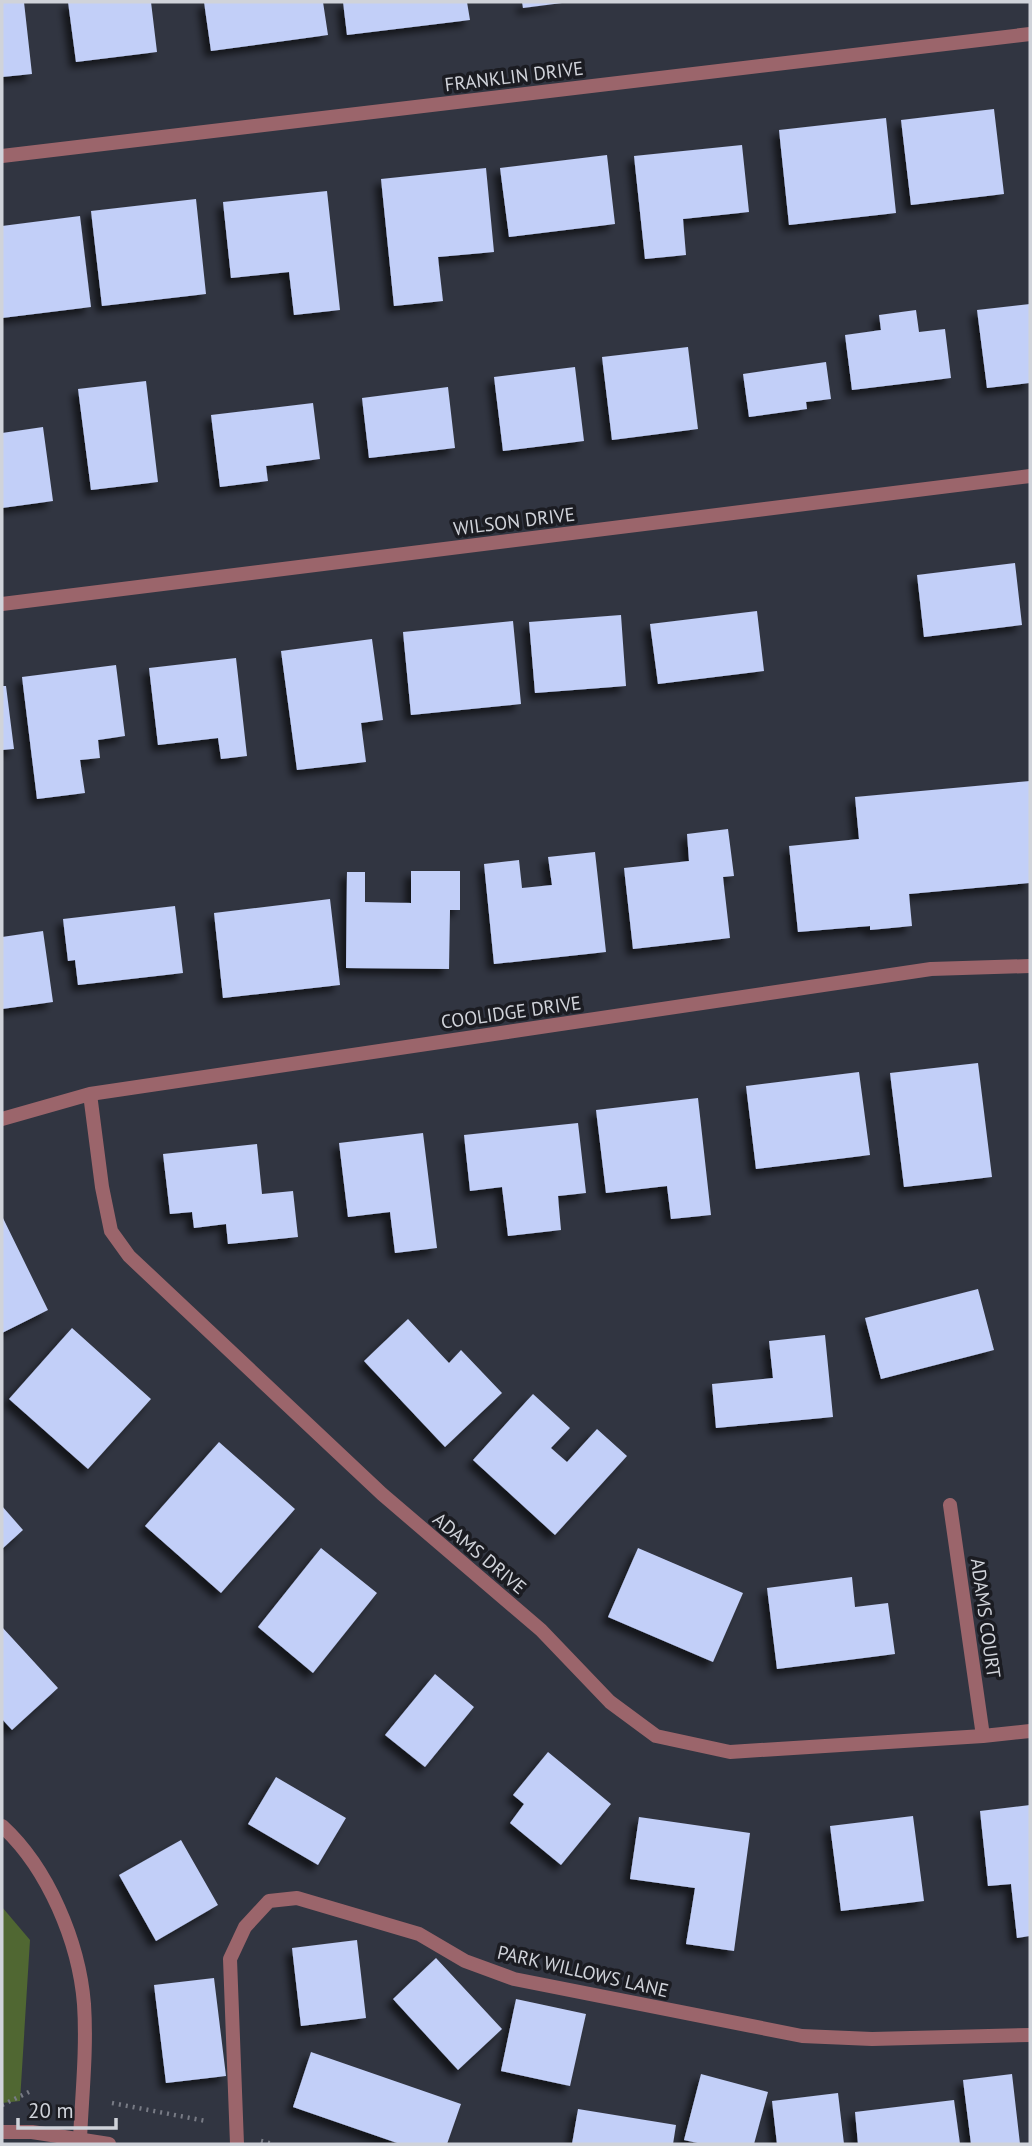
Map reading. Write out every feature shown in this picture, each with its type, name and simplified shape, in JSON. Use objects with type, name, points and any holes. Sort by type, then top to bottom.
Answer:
[{"type":"street","name":"FRANKLIN DRIVE","points":[[2,156],[1030,34]]},
{"type":"street","name":"WILSON DRIVE","points":[[2,604],[1030,476]]},
{"type":"street","name":"COOLIDGE DRIVE","points":[[2,1119],[90,1094],[931,970],[1030,965]]},
{"type":"street","name":"ADAMS DRIVE","points":[[90,1094],[102,1187],[111,1231],[129,1256],[382,1494],[541,1630],[610,1702],[656,1736],[730,1752],[1030,1731]]},
{"type":"street","name":"ADAMS COURT","points":[[950,1505],[983,1736]]},
{"type":"street","points":[[2,1826],[39,1868],[75,1952],[83,2003],[80,2139]]},
{"type":"street","name":"PARK WILLOWS LANE","points":[[237,2144],[230,1959],[245,1927],[269,1901],[297,1898],[419,1934],[466,1961],[514,1979],[802,2036],[872,2039],[1030,2035]]},
{"type":"street","points":[[2,2133],[32,2132],[109,2144]]},
{"type":"path","points":[[2,2105],[31,2091]]},
{"type":"path","points":[[112,2103],[206,2121]]},
{"type":"path","points":[[260,2141],[273,2144]]},
{"type":"green space","points":[[2,1907],[30,1940],[20,2101],[2,2103]]},
{"type":"building","points":[[2,2],[24,2],[32,74],[2,77]]},
{"type":"building","points":[[68,2],[151,2],[157,52],[76,62]]},
{"type":"building","points":[[204,2],[323,2],[328,35],[211,51]]},
{"type":"building","points":[[343,2],[467,2],[470,20],[347,35]]},
{"type":"building","points":[[522,2],[562,2],[562,3],[523,8]]},
{"type":"building","points":[[994,109],[1004,194],[911,205],[901,120]]},
{"type":"building","points":[[886,118],[896,213],[789,225],[779,130]]},
{"type":"building","points":[[742,145],[749,212],[683,219],[686,255],[645,259],[634,156]]},
{"type":"building","points":[[607,155],[615,224],[509,237],[500,168]]},
{"type":"building","points":[[486,168],[494,252],[438,257],[443,301],[394,306],[381,179]]},
{"type":"building","points":[[327,191],[340,310],[294,315],[289,272],[231,278],[223,202]]},
{"type":"building","points":[[196,199],[206,294],[102,306],[91,211]]},
{"type":"building","points":[[80,216],[91,307],[2,318],[2,226]]},
{"type":"building","points":[[1030,304],[1030,383],[987,388],[977,310]]},
{"type":"building","points":[[916,310],[919,332],[945,329],[951,378],[852,390],[845,335],[881,330],[879,315]]},
{"type":"building","points":[[688,347],[698,429],[612,440],[602,357]]},
{"type":"building","points":[[826,362],[831,399],[806,402],[807,409],[749,417],[743,374]]},
{"type":"building","points":[[575,367],[584,441],[503,451],[494,377]]},
{"type":"building","points":[[146,381],[158,482],[91,490],[78,389]]},
{"type":"building","points":[[448,387],[455,448],[369,458],[362,398]]},
{"type":"building","points":[[313,403],[320,459],[266,466],[268,481],[220,487],[211,415]]},
{"type":"building","points":[[43,427],[53,501],[2,508],[2,433]]},
{"type":"building","points":[[1015,563],[1022,625],[924,637],[917,575]]},
{"type":"building","points":[[757,611],[764,671],[658,684],[650,624]]},
{"type":"building","points":[[621,615],[626,686],[535,693],[529,622]]},
{"type":"building","points":[[513,621],[521,704],[411,715],[403,632]]},
{"type":"building","points":[[372,639],[383,720],[361,723],[366,762],[297,770],[281,651]]},
{"type":"building","points":[[236,658],[247,756],[221,759],[218,738],[158,745],[149,668]]},
{"type":"building","points":[[116,665],[125,736],[98,740],[100,758],[80,760],[85,793],[37,799],[22,677]]},
{"type":"building","points":[[2,686],[6,686],[14,749],[2,750]]},
{"type":"building","points":[[1030,781],[1030,883],[909,894],[912,926],[870,930],[870,926],[798,932],[789,846],[859,839],[855,797]]},
{"type":"building","points":[[728,829],[734,876],[723,877],[730,938],[633,949],[624,868],[689,861],[687,834]]},
{"type":"building","points":[[595,852],[606,952],[494,964],[484,864],[519,860],[522,888],[552,885],[548,857]]},
{"type":"building","points":[[411,871],[460,871],[460,910],[450,910],[449,969],[346,968],[347,872],[365,872],[365,902],[411,903]]},
{"type":"building","points":[[330,899],[340,985],[223,998],[214,913]]},
{"type":"building","points":[[175,906],[183,973],[78,985],[75,960],[68,961],[63,919]]},
{"type":"building","points":[[43,931],[53,1002],[2,1009],[2,937]]},
{"type":"building","points":[[978,1063],[992,1177],[904,1187],[890,1073]]},
{"type":"building","points":[[859,1072],[870,1155],[756,1169],[746,1086]]},
{"type":"building","points":[[698,1098],[711,1215],[671,1219],[667,1186],[606,1193],[596,1110]]},
{"type":"building","points":[[578,1123],[586,1193],[558,1196],[561,1230],[508,1236],[502,1187],[470,1191],[464,1135]]},
{"type":"building","points":[[423,1133],[437,1248],[395,1253],[390,1212],[348,1217],[339,1143]]},
{"type":"building","points":[[257,1144],[262,1194],[293,1191],[298,1237],[228,1244],[226,1224],[194,1228],[192,1212],[170,1214],[163,1154]]},
{"type":"building","points":[[2,1216],[48,1310],[2,1333]]},
{"type":"building","points":[[978,1289],[994,1350],[881,1379],[865,1318]]},
{"type":"building","points":[[408,1319],[449,1363],[461,1350],[502,1393],[445,1447],[364,1361]]},
{"type":"building","points":[[72,1328],[151,1399],[88,1469],[9,1399]]},
{"type":"building","points":[[825,1335],[833,1417],[716,1428],[712,1384],[773,1378],[769,1341]]},
{"type":"building","points":[[533,1394],[570,1428],[551,1448],[567,1462],[597,1429],[627,1456],[555,1535],[473,1460]]},
{"type":"building","points":[[219,1442],[295,1509],[221,1593],[145,1526]]},
{"type":"building","points":[[2,1506],[23,1530],[2,1549]]},
{"type":"building","points":[[321,1548],[377,1593],[313,1673],[258,1627]]},
{"type":"building","points":[[638,1548],[743,1593],[713,1662],[608,1617]]},
{"type":"building","points":[[852,1577],[855,1607],[888,1603],[895,1654],[777,1669],[767,1588]]},
{"type":"building","points":[[2,1627],[58,1688],[12,1730],[2,1719]]},
{"type":"building","points":[[435,1674],[474,1707],[425,1767],[385,1735]]},
{"type":"building","points":[[548,1752],[611,1804],[561,1865],[510,1823],[524,1804],[513,1795]]},
{"type":"building","points":[[276,1777],[346,1818],[318,1865],[248,1824]]},
{"type":"building","points":[[1030,1805],[1030,1936],[1017,1938],[1011,1884],[988,1886],[980,1811]]},
{"type":"building","points":[[913,1816],[924,1901],[841,1911],[830,1826]]},
{"type":"building","points":[[639,1817],[750,1833],[734,1951],[686,1944],[695,1888],[630,1879]]},
{"type":"building","points":[[181,1840],[218,1905],[156,1941],[119,1875]]},
{"type":"building","points":[[357,1940],[366,2018],[301,2026],[292,1948]]},
{"type":"building","points":[[436,1958],[502,2029],[458,2070],[393,1999]]},
{"type":"building","points":[[214,1978],[226,2076],[166,2083],[154,1985]]},
{"type":"building","points":[[516,1999],[586,2014],[570,2086],[501,2071]]},
{"type":"building","points":[[311,2052],[461,2104],[447,2144],[400,2144],[293,2107]]},
{"type":"building","points":[[701,2074],[768,2092],[754,2144],[702,2144],[684,2140]]},
{"type":"building","points":[[1012,2074],[1020,2144],[971,2144],[963,2080]]},
{"type":"building","points":[[838,2093],[844,2144],[777,2144],[772,2101]]},
{"type":"building","points":[[954,2100],[960,2144],[858,2144],[855,2112]]},
{"type":"building","points":[[578,2109],[676,2125],[673,2144],[572,2144]]}]
